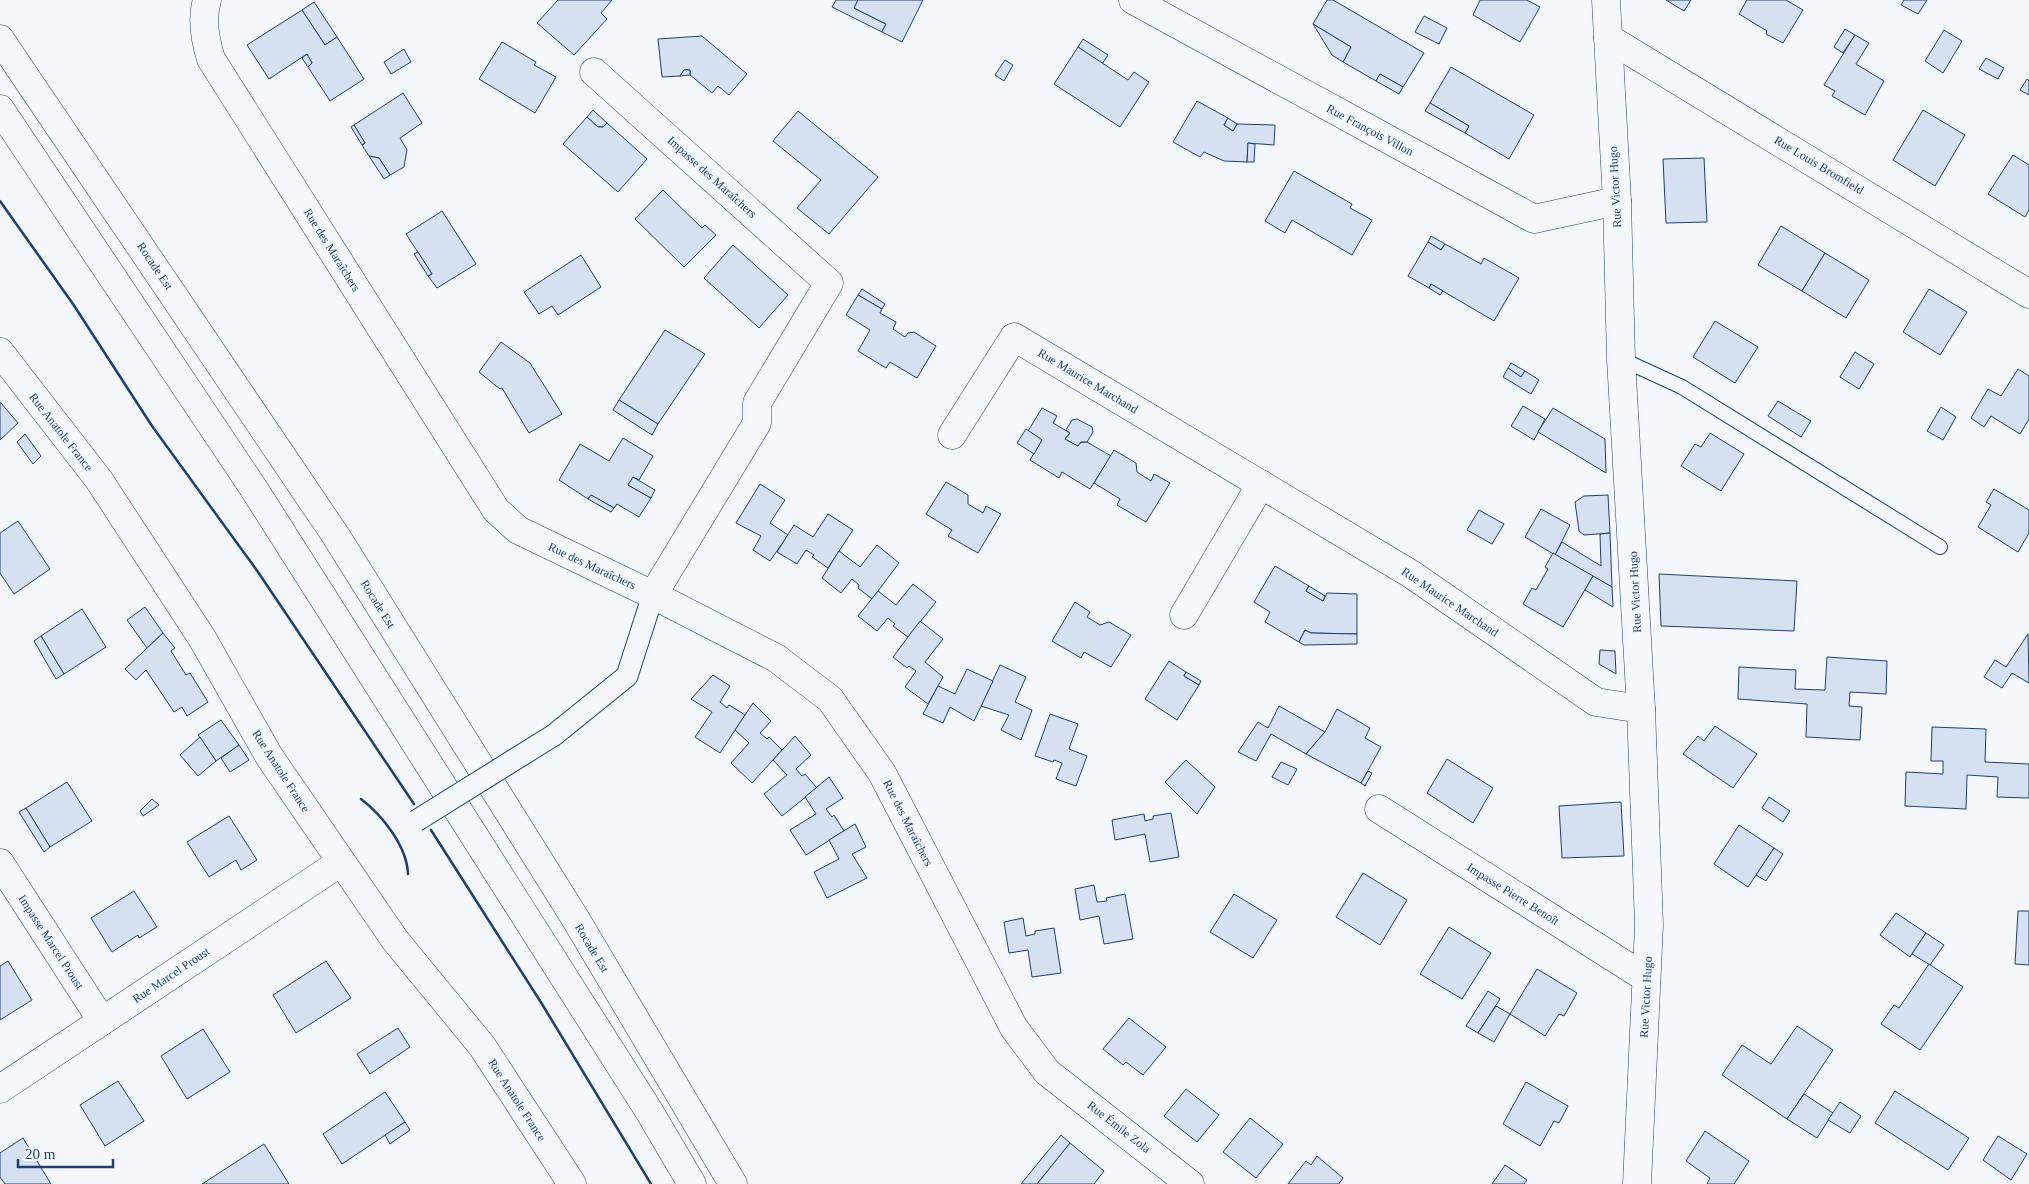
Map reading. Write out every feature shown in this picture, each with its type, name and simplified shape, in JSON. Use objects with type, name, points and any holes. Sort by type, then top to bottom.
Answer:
[{"type":"main road","name":"Rue des Maraîchers","points":[[207,0],[204,9],[204,38],[211,59],[496,510],[518,530],[653,594],[776,658],[830,699],[882,773],[1000,1004],[1014,1028],[1047,1072]]},
{"type":"main road","name":"Rue François Villon","points":[[1132,0],[1534,219],[1617,201]]},
{"type":"main road","name":"Rue Victor Hugo","points":[[1606,0],[1617,201],[1621,359],[1641,709],[1649,925],[1637,1184]]},
{"type":"main road","name":"Rue Louis Bromfield","points":[[1608,38],[2029,294]]},
{"type":"main road","name":"Rocade Est","points":[[0,39],[336,536],[575,918],[734,1184]]},
{"type":"main road","name":"Impasse des Maraîchers","points":[[594,72],[829,283],[757,403],[757,423],[653,594]]},
{"type":"main road","points":[[0,109],[254,489],[649,1111],[692,1184]]},
{"type":"main road","name":"Rue Maurice Marchand","points":[[952,435],[1014,337],[1411,574],[1596,702],[1641,709]]},
{"type":"main road","name":"Rue Anatole France","points":[[0,352],[99,480],[202,638],[269,756],[395,940],[482,1046],[572,1184]]},
{"type":"main road","points":[[1184,615],[1261,484]]},
{"type":"main road","name":"Impasse Pierre Benoît","points":[[1379,809],[1646,978]]},
{"type":"main road","name":"Rue Marcel Proust","points":[[0,1089],[341,862]]},
{"type":"main road","name":"Impasse Marcel Proust","points":[[0,863],[102,1021]]},
{"type":"main road","name":"Rue Émile Zola","points":[[1047,1072],[1190,1184]]},
{"type":"street","points":[[416,821],[554,736],[627,676],[653,594]]},
{"type":"lane","points":[[1621,359],[1682,387],[1940,547]]},
{"type":"building","points":[[558,0],[612,0],[601,13],[607,19],[574,55],[537,23]]},
{"type":"building","points":[[836,0],[858,0],[854,8],[886,24],[882,32],[832,7]]},
{"type":"building","points":[[858,0],[923,0],[902,42],[882,32],[886,24],[854,8]]},
{"type":"building","points":[[1327,0],[1333,0],[1424,53],[1403,87],[1380,74],[1376,81],[1343,62],[1351,47],[1313,24]]},
{"type":"building","points":[[1480,0],[1527,0],[1540,7],[1520,42],[1473,15]]},
{"type":"building","points":[[1666,0],[1691,0],[1684,11]]},
{"type":"building","points":[[1747,0],[1786,0],[1803,10],[1783,43],[1766,34],[1767,31],[1739,14]]},
{"type":"building","points":[[1904,0],[1927,0],[1918,14],[1901,5]]},
{"type":"building","points":[[314,2],[337,37],[325,45],[302,10]]},
{"type":"building","points":[[302,10],[325,45],[337,37],[364,79],[330,101],[308,67],[312,63],[307,54],[269,79],[247,45]]},
{"type":"building","points":[[1424,16],[1447,28],[1439,44],[1415,32]]},
{"type":"building","points":[[1313,24],[1351,47],[1343,62],[1332,55]]},
{"type":"building","points":[[1845,29],[1855,35],[1843,53],[1834,47]]},
{"type":"building","points":[[1944,30],[1962,41],[1943,73],[1925,61]]},
{"type":"building","points":[[1855,35],[1869,43],[1856,64],[1884,81],[1865,115],[1832,96],[1835,91],[1824,85]]},
{"type":"building","points":[[702,36],[747,74],[729,95],[718,86],[712,93],[690,75],[690,70],[684,70],[680,76],[662,77],[658,39]]},
{"type":"building","points":[[1083,39],[1108,55],[1102,64],[1078,47]]},
{"type":"building","points":[[502,42],[536,62],[534,65],[556,77],[535,113],[479,79]]},
{"type":"building","points":[[1078,47],[1128,80],[1134,72],[1149,82],[1120,127],[1054,84]]},
{"type":"building","points":[[404,49],[411,62],[391,74],[384,62]]},
{"type":"building","points":[[307,54],[312,63],[308,67],[302,58]]},
{"type":"building","points":[[1986,58],[2004,68],[1998,79],[1979,69]]},
{"type":"building","points":[[1005,60],[1013,65],[1004,81],[995,75]]},
{"type":"building","points":[[1451,67],[1534,115],[1509,159],[1465,133],[1469,126],[1430,103]]},
{"type":"building","points":[[684,70],[690,70],[690,75],[680,76]]},
{"type":"building","points":[[1380,74],[1403,87],[1399,94],[1376,81]]},
{"type":"building","points":[[2027,79],[2029,81],[2029,95],[2020,90]]},
{"type":"building","points":[[403,93],[422,123],[400,138],[407,150],[404,167],[390,175],[379,158],[369,156],[362,145],[365,143],[354,125]]},
{"type":"building","points":[[1197,101],[1228,118],[1224,125],[1233,131],[1237,124],[1275,125],[1274,145],[1248,143],[1247,162],[1224,161],[1204,152],[1200,157],[1173,142]]},
{"type":"building","points":[[1430,103],[1469,126],[1465,133],[1425,111]]},
{"type":"building","points":[[593,110],[607,123],[603,127],[598,127],[587,117]]},
{"type":"building","points":[[1923,110],[1965,135],[1935,186],[1893,160]]},
{"type":"building","points":[[798,111],[878,177],[829,234],[797,208],[821,180],[773,141]]},
{"type":"building","points":[[587,117],[598,127],[603,127],[607,123],[647,159],[618,192],[563,144]]},
{"type":"building","points":[[1228,118],[1237,124],[1233,131],[1224,125]]},
{"type":"building","points":[[354,125],[365,143],[362,145],[351,127]]},
{"type":"building","points":[[1248,143],[1255,144],[1254,162],[1247,162]]},
{"type":"building","points":[[2013,155],[2029,165],[2029,210],[2025,217],[1988,194]]},
{"type":"building","points":[[369,156],[379,158],[390,175],[384,179]]},
{"type":"building","points":[[1704,158],[1707,222],[1666,223],[1663,159]]},
{"type":"building","points":[[1294,171],[1352,204],[1350,208],[1372,220],[1352,255],[1292,220],[1285,233],[1265,221]]},
{"type":"building","points":[[663,190],[702,228],[705,225],[716,235],[684,267],[635,219]]},
{"type":"building","points":[[442,211],[476,264],[437,288],[428,276],[432,274],[406,234]]},
{"type":"building","points":[[1781,226],[1825,253],[1802,291],[1758,265]]},
{"type":"building","points":[[1431,236],[1445,244],[1441,250],[1428,242]]},
{"type":"building","points":[[1428,242],[1441,250],[1445,244],[1481,264],[1484,258],[1519,278],[1494,321],[1431,284],[1429,288],[1408,276]]},
{"type":"building","points":[[733,245],[788,295],[759,328],[704,278]]},
{"type":"building","points":[[418,252],[432,274],[428,276],[414,254]]},
{"type":"building","points":[[1825,253],[1869,280],[1846,318],[1802,291]]},
{"type":"building","points":[[581,255],[601,287],[558,315],[552,306],[539,314],[524,292]]},
{"type":"building","points":[[1431,284],[1443,291],[1440,295],[1429,288]]},
{"type":"building","points":[[862,289],[885,304],[882,309],[858,295]]},
{"type":"building","points":[[1929,289],[1967,312],[1940,355],[1903,332]]},
{"type":"building","points":[[858,295],[882,309],[880,313],[896,322],[893,329],[905,337],[908,333],[914,332],[936,346],[917,378],[890,362],[886,368],[858,351],[870,330],[846,315]]},
{"type":"building","points":[[1715,321],[1758,347],[1735,383],[1693,357]]},
{"type":"building","points":[[665,330],[705,354],[658,424],[619,400]]},
{"type":"building","points":[[501,342],[530,363],[562,414],[529,433],[502,388],[500,389],[479,372]]},
{"type":"building","points":[[1855,352],[1874,364],[1859,389],[1840,377]]},
{"type":"building","points":[[1511,363],[1525,371],[1521,377],[1508,368]]},
{"type":"building","points":[[1508,368],[1521,377],[1525,371],[1539,380],[1531,394],[1503,377]]},
{"type":"building","points":[[2018,369],[2029,376],[2029,419],[2020,434],[1991,416],[1984,427],[1971,418],[1988,389],[2001,396]]},
{"type":"building","points":[[619,400],[658,424],[652,435],[613,410]]},
{"type":"building","points":[[1778,401],[1811,421],[1801,437],[1768,416]]},
{"type":"building","points":[[0,402],[18,423],[0,440]]},
{"type":"building","points":[[1523,406],[1545,419],[1534,440],[1511,426]]},
{"type":"building","points":[[1941,407],[1956,417],[1943,440],[1927,431]]},
{"type":"building","points":[[1042,408],[1057,416],[1053,423],[1070,433],[1065,439],[1078,446],[1081,442],[1087,442],[1111,456],[1090,489],[1062,472],[1059,478],[1030,460],[1042,440],[1028,431]]},
{"type":"building","points":[[1553,408],[1605,439],[1606,473],[1538,432]]},
{"type":"building","points":[[1077,419],[1092,427],[1093,432],[1087,442],[1081,442],[1078,446],[1065,439],[1070,433],[1066,430],[1072,420]]},
{"type":"building","points":[[1026,429],[1042,440],[1034,454],[1017,443]]},
{"type":"building","points":[[1710,433],[1744,454],[1721,491],[1681,466],[1695,444],[1701,447]]},
{"type":"building","points":[[25,434],[41,456],[33,464],[17,442]]},
{"type":"building","points":[[623,438],[653,456],[639,480],[633,477],[628,485],[651,498],[639,517],[617,504],[614,508],[591,495],[588,499],[559,480],[580,444],[609,461]]},
{"type":"building","points":[[1114,450],[1136,463],[1137,472],[1151,481],[1154,474],[1170,483],[1146,522],[1117,505],[1120,499],[1094,483]]},
{"type":"building","points":[[633,477],[655,490],[651,498],[628,485]]},
{"type":"building","points":[[946,482],[968,495],[968,504],[983,513],[986,506],[1001,514],[978,553],[948,536],[952,530],[926,514]]},
{"type":"building","points":[[760,484],[785,500],[770,523],[788,535],[770,561],[753,550],[761,536],[736,523]]},
{"type":"building","points":[[1994,489],[2029,510],[2029,533],[2018,552],[1978,527],[1991,505],[1986,502]]},
{"type":"building","points":[[591,495],[614,508],[611,512],[588,499]]},
{"type":"building","points":[[1608,495],[1610,533],[1584,535],[1579,531],[1575,502],[1584,496]]},
{"type":"building","points":[[1541,509],[1570,525],[1555,555],[1525,537]]},
{"type":"building","points":[[1479,510],[1504,524],[1492,544],[1467,530]]},
{"type":"building","points":[[828,514],[853,530],[828,568],[812,557],[814,555],[806,550],[797,564],[777,552],[794,525],[813,537]]},
{"type":"building","points":[[18,521],[50,569],[14,594],[0,573],[0,533]]},
{"type":"building","points":[[1610,533],[1612,587],[1555,555],[1562,542],[1601,566],[1600,534]]},
{"type":"building","points":[[877,545],[899,563],[872,599],[858,588],[859,585],[852,579],[841,593],[822,578],[839,551],[860,567]]},
{"type":"building","points":[[1553,553],[1593,576],[1563,627],[1523,604],[1532,588],[1536,590],[1548,569],[1545,567]]},
{"type":"building","points":[[1275,566],[1309,586],[1306,591],[1323,601],[1327,593],[1357,594],[1357,634],[1311,633],[1305,630],[1299,642],[1265,622],[1270,612],[1254,602]]},
{"type":"building","points":[[1659,574],[1797,581],[1794,631],[1661,626]]},
{"type":"building","points":[[1593,576],[1612,587],[1613,607],[1585,590]]},
{"type":"building","points":[[913,584],[936,602],[908,637],[893,626],[895,624],[888,618],[877,631],[858,616],[878,591],[896,605]]},
{"type":"building","points":[[1309,586],[1325,596],[1323,601],[1306,591]]},
{"type":"building","points":[[1075,602],[1090,612],[1087,617],[1100,625],[1109,622],[1131,635],[1111,667],[1084,652],[1081,658],[1052,641]]},
{"type":"building","points":[[145,607],[163,633],[147,648],[127,620]]},
{"type":"building","points":[[82,609],[106,647],[64,674],[41,636]]},
{"type":"building","points":[[920,621],[943,639],[925,662],[943,677],[928,704],[905,687],[916,671],[909,666],[907,668],[893,657]]},
{"type":"building","points":[[1305,630],[1311,633],[1357,634],[1357,644],[1304,645],[1299,642]]},
{"type":"building","points":[[163,633],[175,648],[171,651],[186,675],[190,673],[208,702],[187,716],[182,707],[174,712],[146,670],[136,680],[125,669]]},
{"type":"building","points":[[2028,634],[2029,683],[2012,673],[2002,688],[1984,677],[1995,660],[2006,667]]},
{"type":"building","points":[[41,636],[64,674],[56,679],[34,641]]},
{"type":"building","points":[[1600,650],[1615,651],[1616,674],[1599,664]]},
{"type":"building","points":[[1827,657],[1887,661],[1886,694],[1850,692],[1849,706],[1862,707],[1860,740],[1806,737],[1807,704],[1738,699],[1739,667],[1796,670],[1795,689],[1825,690]]},
{"type":"building","points":[[1169,661],[1186,672],[1184,676],[1199,685],[1177,720],[1145,699]]},
{"type":"building","points":[[1000,665],[1026,677],[1015,702],[1032,710],[1021,740],[1001,730],[1009,715],[981,706]]},
{"type":"building","points":[[967,669],[993,681],[974,721],[950,707],[943,723],[923,714],[938,686],[955,694]]},
{"type":"building","points":[[1186,672],[1201,681],[1199,685],[1184,676]]},
{"type":"building","points":[[713,675],[730,686],[720,702],[727,708],[729,705],[745,715],[720,753],[695,737],[712,712],[691,699]]},
{"type":"building","points":[[753,703],[771,721],[760,733],[767,739],[769,737],[782,750],[752,783],[731,763],[749,743],[735,730]]},
{"type":"building","points":[[1279,706],[1325,732],[1306,754],[1271,734],[1256,761],[1238,752],[1258,722],[1268,728]]},
{"type":"building","points":[[1337,709],[1370,728],[1365,738],[1381,747],[1361,783],[1306,754],[1325,732]]},
{"type":"building","points":[[1050,714],[1078,724],[1069,749],[1087,756],[1076,786],[1056,779],[1062,763],[1035,756]]},
{"type":"building","points":[[221,720],[239,745],[216,761],[198,735]]},
{"type":"building","points":[[1715,726],[1757,754],[1733,788],[1683,754],[1698,736],[1704,741]]},
{"type":"building","points":[[1932,727],[1986,729],[1985,762],[2029,764],[2029,798],[1997,797],[1998,777],[1967,775],[1966,809],[1905,806],[1906,772],[1943,774],[1943,761],[1931,761]]},
{"type":"building","points":[[795,736],[811,755],[796,769],[802,776],[805,774],[817,788],[782,816],[764,794],[787,775],[773,760]]},
{"type":"building","points":[[200,737],[216,761],[198,776],[180,755]]},
{"type":"building","points":[[239,745],[249,760],[230,772],[221,758]]},
{"type":"building","points":[[1447,759],[1493,788],[1473,823],[1427,793]]},
{"type":"building","points":[[1186,760],[1215,787],[1197,814],[1165,782]]},
{"type":"building","points":[[1281,762],[1297,769],[1288,785],[1272,777]]},
{"type":"building","points":[[1368,771],[1372,773],[1365,786],[1361,783]]},
{"type":"building","points":[[829,777],[843,798],[826,809],[832,817],[834,815],[844,831],[806,855],[790,830],[816,814],[805,797]]},
{"type":"building","points":[[67,782],[92,821],[50,847],[26,808]]},
{"type":"building","points":[[1769,797],[1790,811],[1783,822],[1762,808]]},
{"type":"building","points":[[152,799],[159,805],[143,816],[140,811]]},
{"type":"building","points":[[1621,802],[1624,856],[1562,858],[1559,806]]},
{"type":"building","points":[[26,808],[50,847],[44,852],[19,812]]},
{"type":"building","points":[[1171,813],[1179,857],[1150,862],[1145,834],[1115,840],[1112,820],[1144,814],[1145,821],[1153,819],[1153,816]]},
{"type":"building","points":[[229,816],[257,860],[241,870],[236,860],[209,877],[187,842]]},
{"type":"building","points":[[855,824],[866,847],[852,854],[867,878],[827,898],[814,872],[839,859],[829,840]]},
{"type":"building","points":[[1739,825],[1774,848],[1748,887],[1714,864]]},
{"type":"building","points":[[1774,848],[1783,854],[1766,881],[1756,875]]},
{"type":"building","points":[[1363,873],[1407,900],[1380,945],[1336,917]]},
{"type":"building","points":[[1094,885],[1097,902],[1107,901],[1106,898],[1125,894],[1133,939],[1104,944],[1099,916],[1080,920],[1075,889]]},
{"type":"building","points":[[134,891],[157,927],[139,938],[138,935],[112,952],[91,918]]},
{"type":"building","points":[[1234,894],[1277,920],[1253,958],[1210,932]]},
{"type":"building","points":[[2018,911],[2029,911],[2029,965],[2015,964]]},
{"type":"building","points":[[1896,913],[1926,933],[1910,957],[1880,935]]},
{"type":"building","points":[[1023,918],[1026,936],[1035,934],[1035,931],[1054,928],[1061,973],[1032,977],[1028,950],[1009,953],[1004,922]]},
{"type":"building","points":[[1449,927],[1491,953],[1462,999],[1420,974]]},
{"type":"building","points":[[1926,933],[1944,945],[1930,965],[1912,954]]},
{"type":"building","points":[[8,961],[32,1000],[0,1020],[0,966]]},
{"type":"building","points":[[326,961],[351,998],[296,1033],[273,995]]},
{"type":"building","points":[[1929,964],[1963,987],[1920,1050],[1881,1024],[1894,1005],[1899,1008]]},
{"type":"building","points":[[1537,969],[1577,993],[1564,1016],[1559,1014],[1545,1036],[1510,1014]]},
{"type":"building","points":[[1488,991],[1500,999],[1478,1033],[1466,1026]]},
{"type":"building","points":[[1496,1006],[1510,1014],[1494,1042],[1478,1033]]},
{"type":"building","points":[[1129,1018],[1166,1047],[1143,1075],[1126,1062],[1123,1065],[1103,1049]]},
{"type":"building","points":[[1797,1026],[1833,1050],[1787,1119],[1722,1075],[1742,1045],[1771,1064]]},
{"type":"building","points":[[398,1028],[410,1047],[370,1074],[357,1054]]},
{"type":"building","points":[[203,1029],[230,1072],[187,1099],[161,1056]]},
{"type":"building","points":[[118,1081],[144,1121],[105,1146],[80,1105]]},
{"type":"building","points":[[1526,1082],[1568,1106],[1559,1123],[1554,1121],[1540,1146],[1503,1124]]},
{"type":"building","points":[[1186,1089],[1219,1115],[1197,1142],[1164,1116]]},
{"type":"building","points":[[1895,1091],[1969,1138],[1948,1170],[1875,1123]]},
{"type":"building","points":[[385,1092],[405,1122],[342,1164],[323,1134]]},
{"type":"building","points":[[1804,1094],[1833,1113],[1817,1138],[1787,1119]]},
{"type":"building","points":[[1840,1102],[1861,1116],[1850,1133],[1828,1120]]},
{"type":"building","points":[[1250,1118],[1283,1144],[1256,1178],[1223,1152]]},
{"type":"building","points":[[405,1122],[410,1130],[390,1144],[385,1135]]},
{"type":"building","points":[[1705,1131],[1749,1161],[1734,1184],[1707,1184],[1710,1178],[1686,1161]]},
{"type":"building","points":[[1061,1135],[1070,1143],[1037,1184],[1021,1184]]},
{"type":"building","points":[[1998,1136],[2027,1154],[2011,1180],[1983,1160]]},
{"type":"building","points":[[23,1138],[51,1184],[5,1184],[0,1177],[0,1153]]},
{"type":"building","points":[[1070,1143],[1104,1171],[1094,1184],[1037,1184]]},
{"type":"building","points":[[264,1144],[289,1184],[202,1184]]},
{"type":"building","points":[[1317,1156],[1343,1178],[1339,1184],[1288,1184],[1306,1161],[1311,1165]]},
{"type":"building","points":[[1505,1165],[1527,1180],[1524,1184],[1492,1184]]},
{"type":"wall","points":[[0,201],[73,304],[152,426],[258,572],[414,804]]},
{"type":"wall","points":[[361,799],[385,822],[392,832],[407,863],[408,874]]},
{"type":"wall","points":[[431,830],[542,1004],[651,1184]]}]
